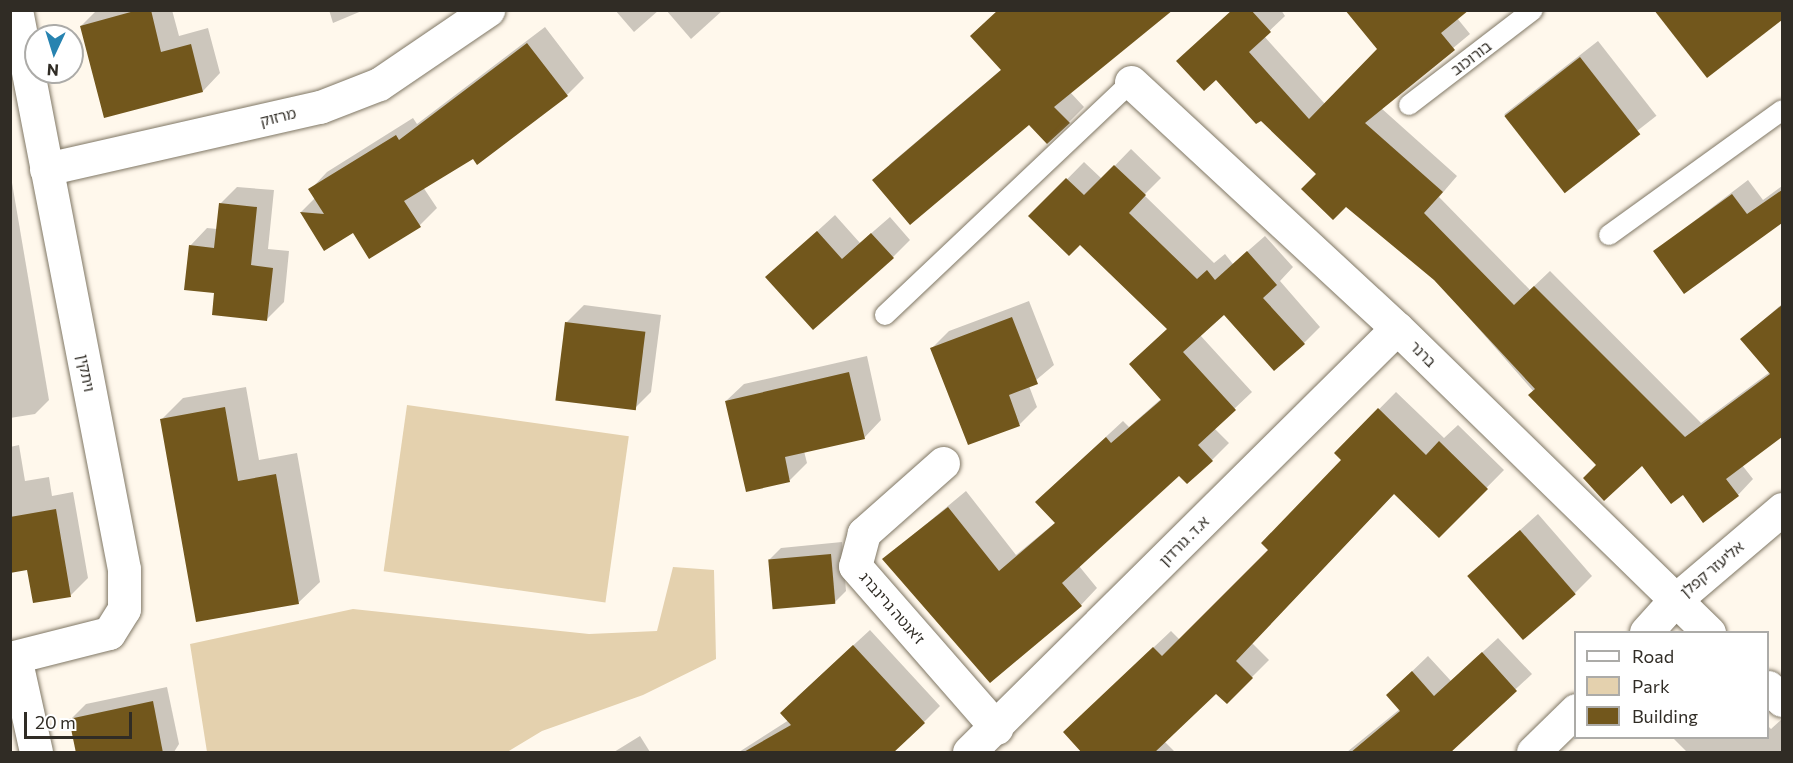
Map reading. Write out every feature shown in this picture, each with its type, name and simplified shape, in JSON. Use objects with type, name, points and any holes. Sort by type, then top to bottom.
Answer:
[{"type":"street","name":"ויתקין","points":[[13,657],[109,633],[124,609],[124,569],[16,10]]},
{"type":"street","name":"מרזוק","points":[[46,169],[320,107],[379,84],[488,10]]},
{"type":"street","name":"ברנר","points":[[1131,81],[1397,328],[1707,631]]},
{"type":"street","name":"א.ד. גורדון","points":[[969,753],[997,728],[1397,328]]},
{"type":"street","name":"ז'אנטה גרינברג","points":[[943,463],[864,533],[855,566],[997,728]]},
{"type":"street","name":"אליעזר קפלן","points":[[1648,631],[1674,601],[1782,509]]},
{"type":"street","points":[[13,657],[36,753]]},
{"type":"street","points":[[1769,689],[1782,700]]},
{"type":"street","points":[[1533,753],[1574,711]]},
{"type":"lane","name":"בורוכוב","points":[[1409,105],[1533,10]]},
{"type":"lane","points":[[885,315],[1131,81]]},
{"type":"lane","points":[[1609,235],[1782,110]]},
{"type":"green space","points":[[407,405],[629,436],[605,603],[384,571]]},
{"type":"green space","points":[[673,567],[714,570],[716,659],[643,695],[542,731],[507,752],[207,752],[190,644],[353,609],[589,634],[657,631]]},
{"type":"building","points":[[138,10],[151,10],[161,52],[191,44],[203,92],[104,118],[84,41],[84,25]]},
{"type":"building","points":[[998,10],[1173,10],[1054,107],[1070,123],[1047,144],[1029,125],[910,225],[872,180],[1001,70],[970,36]]},
{"type":"building","points":[[1232,10],[1251,10],[1271,32],[1249,52],[1309,119],[1377,49],[1345,10],[1469,10],[1441,33],[1455,50],[1365,123],[1443,192],[1424,213],[1514,305],[1534,286],[1685,437],[1770,374],[1740,339],[1782,305],[1782,437],[1726,479],[1739,496],[1703,523],[1683,495],[1671,504],[1642,466],[1604,501],[1583,478],[1596,465],[1528,395],[1535,389],[1434,280],[1346,207],[1333,220],[1301,189],[1316,174],[1261,121],[1256,124],[1216,80],[1204,91],[1176,61]]},
{"type":"building","points":[[1654,10],[1782,10],[1782,20],[1707,78]]},
{"type":"building","points":[[527,43],[568,96],[477,165],[473,159],[404,201],[421,227],[369,259],[353,233],[324,251],[300,212],[324,214],[308,189],[396,135],[399,140]]},
{"type":"building","points":[[1580,57],[1640,134],[1565,193],[1504,116]]},
{"type":"building","points":[[1114,165],[1146,195],[1129,213],[1197,279],[1207,270],[1215,280],[1247,251],[1277,285],[1263,298],[1305,344],[1274,371],[1224,315],[1183,352],[1236,410],[1198,445],[1213,461],[1187,484],[1179,476],[1062,583],[1082,606],[990,683],[882,559],[948,507],[999,571],[1055,523],[1035,502],[1106,437],[1111,443],[1161,400],[1129,364],[1167,329],[1080,245],[1069,256],[1028,216],[1066,178],[1084,195]]},
{"type":"building","points":[[1782,190],[1782,223],[1684,294],[1653,251],[1732,194],[1747,214]]},
{"type":"building","points":[[219,203],[257,207],[251,265],[273,268],[267,321],[212,315],[214,293],[184,290],[189,245],[214,248]]},
{"type":"building","points":[[817,231],[842,259],[871,233],[894,258],[813,330],[765,277]]},
{"type":"building","points":[[1012,317],[1038,384],[1009,395],[1020,426],[968,445],[930,348]]},
{"type":"building","points":[[565,322],[645,332],[636,410],[555,400]]},
{"type":"building","points":[[849,372],[865,439],[785,457],[790,482],[746,492],[725,401]]},
{"type":"building","points":[[225,407],[238,481],[276,474],[299,604],[196,622],[160,419]]},
{"type":"building","points":[[1378,408],[1426,455],[1439,441],[1488,489],[1439,538],[1394,494],[1236,661],[1253,678],[1227,704],[1216,694],[1154,753],[1082,753],[1063,732],[1153,647],[1162,656],[1268,550],[1261,543],[1341,460],[1334,453]]},
{"type":"building","points":[[56,509],[71,597],[33,603],[27,570],[10,573],[10,517]]},
{"type":"building","points":[[1520,530],[1576,594],[1523,640],[1467,576]]},
{"type":"building","points":[[831,554],[835,604],[773,609],[768,559]]},
{"type":"building","points":[[853,645],[925,723],[893,753],[742,753],[791,725],[780,713]]},
{"type":"building","points":[[1482,652],[1517,691],[1450,753],[1350,753],[1400,711],[1386,695],[1412,671],[1434,696]]},
{"type":"building","points":[[153,701],[163,753],[76,753],[69,719]]}]
